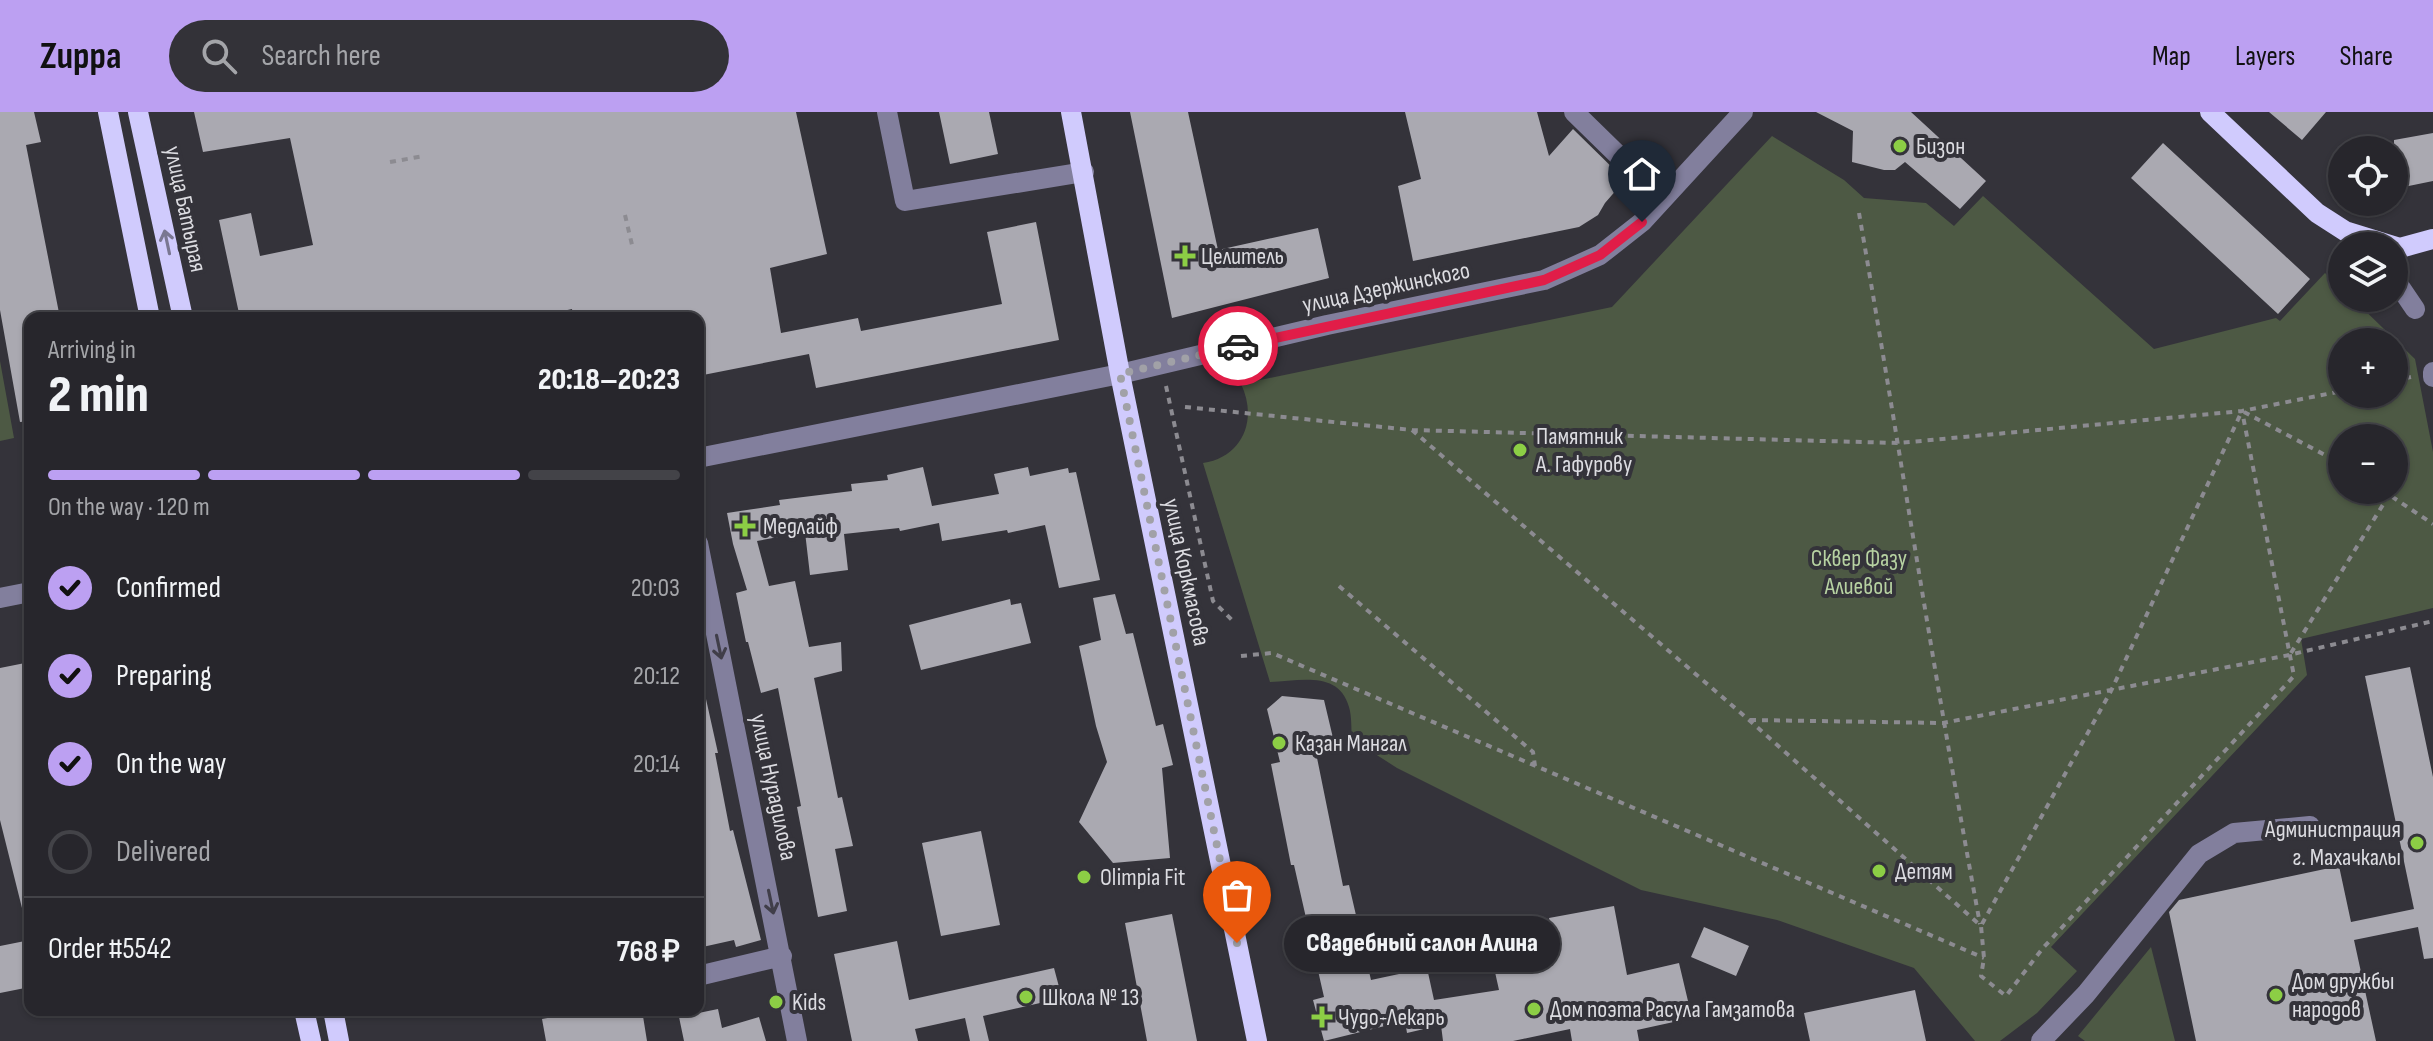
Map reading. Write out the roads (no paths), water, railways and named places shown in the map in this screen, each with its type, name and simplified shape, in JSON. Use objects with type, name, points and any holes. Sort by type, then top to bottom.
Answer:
[{"type":"main road","points":[[108,112],[149,312]]},
{"type":"main road","name":"улица Батырая","points":[[138,112],[182,312]]},
{"type":"main road","name":"улица Коркмасова","points":[[1071,112],[1120,374],[1257,1041]]},
{"type":"main road","points":[[2202,112],[2319,221],[2339,232]]},
{"type":"main road","points":[[2210,112],[2317,213],[2343,232]]},
{"type":"main road","points":[[2408,247],[2433,242]]},
{"type":"main road","points":[[2408,249],[2433,242]]},
{"type":"main road","points":[[305,1016],[311,1041]]},
{"type":"main road","points":[[334,1016],[339,1041]]},
{"type":"street","points":[[887,112],[905,201],[1084,172]]},
{"type":"street","points":[[1574,112],[1663,199]]},
{"type":"street","name":"улица Дзержинского","points":[[704,457],[1120,374],[1327,325],[1544,280],[1600,255],[1642,222],[1743,112]]},
{"type":"street","points":[[2408,299],[2415,309]]},
{"type":"street","name":"улица Нурадилова","points":[[704,572],[797,1041]]},
{"type":"street","points":[[0,598],[24,593]]},
{"type":"street","points":[[2041,1041],[2086,994],[2199,854],[2234,833],[2310,826]]},
{"type":"street","points":[[704,975],[782,956]]},
{"type":"place","name":"Бизон","points":[[1900,146]]},
{"type":"place","name":"Целитель","points":[[1185,256]]},
{"type":"place","name":"Памятник А. Гафурову","points":[[1520,450]]},
{"type":"place","name":"Медлайф","points":[[745,526]]},
{"type":"place","name":"Казан Мангал","points":[[1279,743]]},
{"type":"place","name":"Администрация г. Махачкалы","points":[[2417,843]]},
{"type":"place","name":"Детям","points":[[1879,871]]},
{"type":"place","name":"Olimpia Fit","points":[[1084,877]]},
{"type":"place","name":"Свадебный салон Алина","points":[[1237,943]]},
{"type":"place","name":"Дом дружбы народов","points":[[2276,995]]},
{"type":"place","name":"Школа № 13","points":[[1026,997]]},
{"type":"place","name":"Kids","points":[[776,1002]]},
{"type":"place","name":"Дом поэта Расула Гамзатова","points":[[1534,1009]]},
{"type":"place","name":"Чудо-Лекарь","points":[[1322,1017]]},
{"type":"park label","name":"Сквер Фазу Алиевой","points":[[1859,572]]}]
